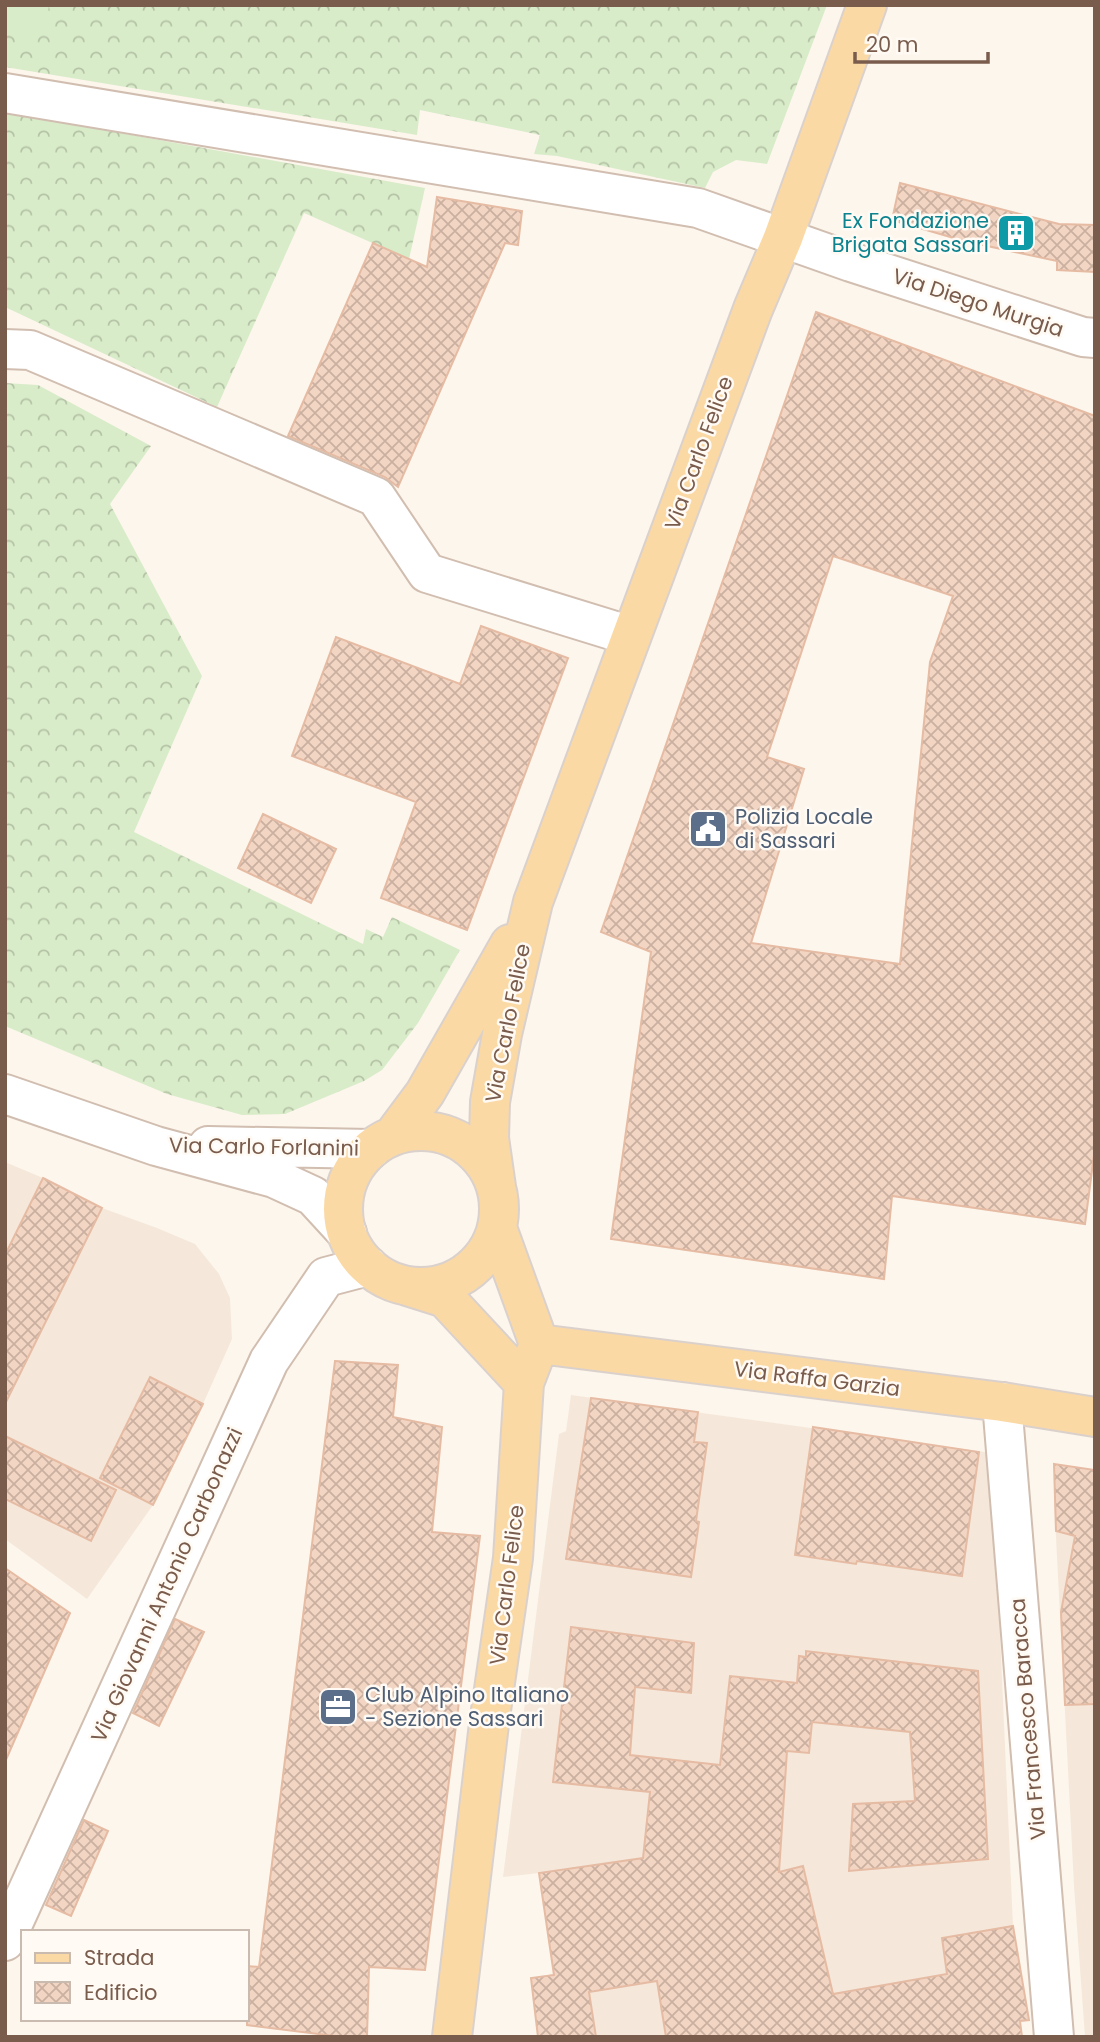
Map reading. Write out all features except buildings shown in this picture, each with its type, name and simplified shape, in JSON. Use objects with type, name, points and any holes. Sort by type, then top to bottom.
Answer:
[{"type":"main road","name":"Via Carlo Felice","points":[[496,1187],[489,1138],[490,1102],[502,1034],[533,902],[753,309],[783,237],[867,5]]},
{"type":"main road","name":"Via Carlo Felice","points":[[382,1142],[425,1093],[533,902]]},
{"type":"main road","points":[[405,1285],[429,1287],[452,1281],[472,1268],[488,1250],[497,1228],[499,1208],[496,1187],[489,1170],[478,1155],[464,1143],[429,1130],[411,1131],[382,1142],[356,1166],[346,1187],[344,1210],[347,1233],[355,1251],[368,1266],[385,1278],[405,1285],[445,1298],[524,1383]]},
{"type":"main road","points":[[497,1228],[538,1344]]},
{"type":"main road","name":"Via Carlo Felice","points":[[452,2037],[489,1724],[513,1558],[524,1383],[538,1344]]},
{"type":"main road","name":"Via Raffa Garzia","points":[[538,1344],[1002,1402],[1095,1417]]},
{"type":"street","name":"Via Diego Murgia","points":[[5,93],[698,208],[851,262],[1083,337],[1095,338]]},
{"type":"street","points":[[5,349],[30,350],[376,497],[427,573],[631,636]]},
{"type":"street","name":"Via Carlo Forlanini","points":[[5,1094],[156,1146],[274,1178],[313,1196],[347,1233]]},
{"type":"street","name":"Via Carlo Forlanini","points":[[156,1146],[382,1142]]},
{"type":"street","name":"Via Giovanni Antonio Carbonazzi","points":[[5,1941],[269,1361],[326,1278],[368,1266]]},
{"type":"street","name":"Via Francesco Baracca","points":[[1002,1402],[1054,2037]]},
{"type":"shaded area","points":[[5,1162],[102,1208],[195,1244],[219,1274],[230,1298],[232,1339],[203,1404],[153,1505],[87,1599],[5,1539]]},
{"type":"shaded area","points":[[571,1395],[992,1453],[1013,1926],[1029,2020],[1020,2021],[1022,2037],[529,2037],[538,2035],[531,1978],[554,1974],[539,1873],[503,1877],[559,1434],[566,1431]]},
{"type":"shaded area","points":[[1095,1470],[1095,2037],[1085,2037],[1074,1886],[1054,1499]]},
{"type":"green space","points":[[5,5],[827,5],[767,164],[736,160],[713,172],[705,188],[557,156],[534,154],[540,135],[420,110],[417,135],[5,67]]},
{"type":"green space","points":[[5,5],[49,5],[45,33],[5,26]]},
{"type":"green space","points":[[5,112],[425,188],[409,259],[304,213],[217,407],[5,307]]},
{"type":"green space","points":[[5,383],[38,385],[151,446],[110,504],[202,676],[134,832],[363,944],[366,929],[383,937],[392,917],[460,950],[418,1023],[382,1070],[364,1081],[285,1114],[242,1115],[167,1094],[5,1026]]},
{"type":"place","name":"Ex Fondazione Brigata Sassari","points":[[1016,233]]},
{"type":"place","name":"Polizia Locale di Sassari","points":[[708,829]]},
{"type":"place","name":"Club Alpino Italiano - Sezione Sassari","points":[[338,1707]]}]
